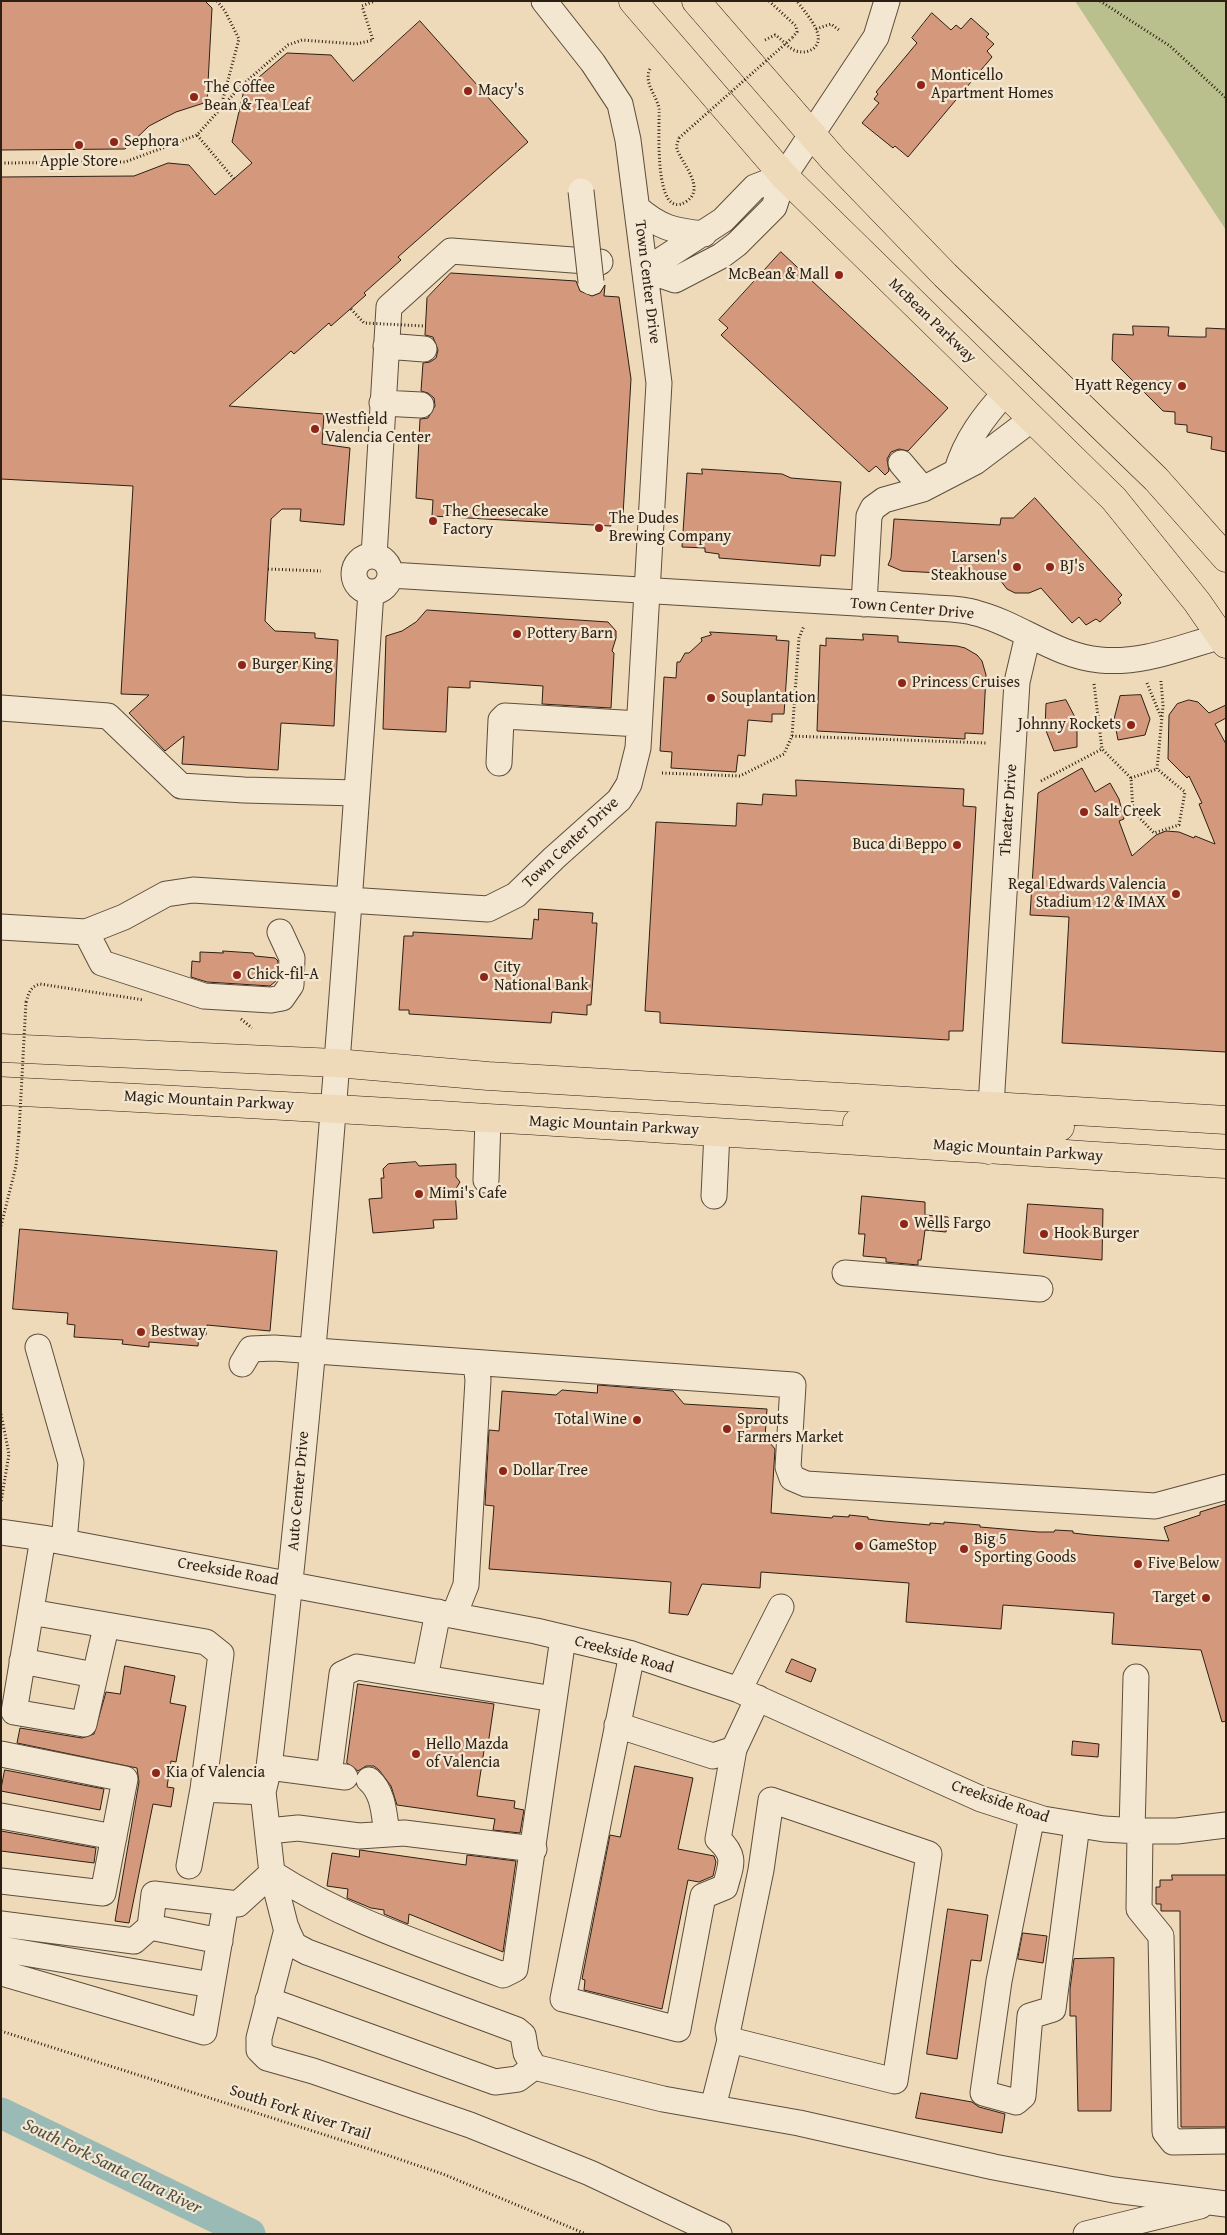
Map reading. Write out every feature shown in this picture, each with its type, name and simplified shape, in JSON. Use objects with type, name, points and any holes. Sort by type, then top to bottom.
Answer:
[{"type":"main road","name":"McBean Parkway","points":[[633,1],[784,176],[1114,499],[1224,638]]},
{"type":"main road","points":[[696,1],[811,135],[945,275],[1156,479],[1226,558]]},
{"type":"main road","points":[[1,1048],[336,1063],[488,1076],[1226,1120]]},
{"type":"main road","name":"Magic Mountain Parkway","points":[[1,1091],[333,1107],[488,1119],[1226,1164]]},
{"type":"main road","points":[[807,1138],[841,1122],[955,1127],[972,1124],[981,1119],[991,1106]]},
{"type":"main road","points":[[988,1150],[997,1133],[1017,1127],[1140,1127],[1194,1118]]},
{"type":"street","name":"Town Center Drive","points":[[1,927],[86,932],[124,917],[166,894],[193,890],[348,899],[474,910],[488,909],[516,895],[619,800],[629,784],[634,770],[639,724],[659,383],[628,140],[620,104],[593,63],[544,1]]},
{"type":"street","points":[[646,270],[675,280],[722,256],[737,244],[774,207],[784,176],[876,37],[887,1]]},
{"type":"street","points":[[646,270],[704,234],[722,220],[755,187],[784,176]]},
{"type":"street","points":[[333,1107],[371,592],[358,586],[354,573],[361,560],[382,565],[382,403],[388,307],[452,251],[596,272],[581,191]]},
{"type":"street","points":[[637,208],[652,222],[668,229],[704,234]]},
{"type":"street","points":[[386,346],[424,337]]},
{"type":"street","points":[[957,470],[961,456],[983,417],[1005,393]]},
{"type":"street","points":[[382,403],[421,404]]},
{"type":"street","points":[[864,604],[869,516],[874,508],[884,500],[923,489],[976,462],[1032,419]]},
{"type":"street","points":[[900,463],[923,489]]},
{"type":"street","name":"Town Center Drive","points":[[382,565],[647,590],[976,612],[1063,651],[1108,660],[1160,656],[1224,638]]},
{"type":"street","name":"Theater Drive","points":[[991,1106],[1017,682],[1028,635]]},
{"type":"street","points":[[1,708],[108,716],[181,786],[356,793]]},
{"type":"street","points":[[499,763],[501,720],[505,716],[639,724]]},
{"type":"street","points":[[86,932],[102,963],[204,996],[272,1000],[282,998],[291,985],[292,958],[280,932]]},
{"type":"street","name":"Auto Center Drive","points":[[287,1929],[272,1873],[264,1792],[269,1767],[291,1584],[333,1107]]},
{"type":"street","points":[[486,1180],[488,1119]]},
{"type":"street","points":[[714,1196],[717,1132]]},
{"type":"street","points":[[845,1274],[1040,1290]]},
{"type":"street","points":[[38,1347],[71,1463],[53,1540],[30,1616],[14,1712],[84,1724],[106,1627]]},
{"type":"street","points":[[242,1364],[251,1349],[793,1385],[788,1467],[792,1478],[806,1484],[1155,1506],[1226,1486]]},
{"type":"street","points":[[425,1678],[446,1614],[466,1585],[478,1380],[476,1364]]},
{"type":"street","name":"Creekside Road","points":[[1,1532],[291,1584],[563,1638],[632,1654],[748,1694],[981,1799],[1032,1816],[1077,1825],[1136,1831],[1177,1831],[1226,1825]]},
{"type":"street","points":[[632,1654],[564,1999],[678,2029],[703,1896],[725,1887],[730,1870],[732,1857],[729,1849],[718,1839],[734,1748],[748,1694],[781,1607]]},
{"type":"street","points":[[30,1616],[42,1614],[106,1627],[206,1642],[221,1654],[203,1789],[190,1866]]},
{"type":"street","points":[[1,1924],[134,1941],[150,1927],[154,1894],[238,1904],[272,1873],[338,1911],[503,1975],[515,1969],[534,1849],[563,1638]]},
{"type":"street","points":[[22,1661],[94,1675]]},
{"type":"street","points":[[348,1777],[342,1674],[356,1667],[554,1699]]},
{"type":"street","points":[[1136,1677],[1136,1831],[1140,1909],[1162,1936],[1165,2132],[1173,2142],[1226,2141]]},
{"type":"street","points":[[617,1725],[713,1756],[734,1748]]},
{"type":"street","points":[[1,1754],[125,1779],[103,1893],[1,1881]]},
{"type":"street","points":[[269,1767],[348,1777],[376,1786],[384,1808],[386,1834]]},
{"type":"street","points":[[203,1789],[264,1792]]},
{"type":"street","points":[[713,2107],[730,2040],[728,2029],[761,1870],[771,1800],[929,1854],[896,2081],[730,2040]]},
{"type":"street","points":[[1,1816],[114,1837]]},
{"type":"street","points":[[1032,1816],[1000,1981],[983,2093],[1016,2102],[1023,2096],[1030,2016],[1053,2009],[1077,1825]]},
{"type":"street","points":[[268,1831],[298,1828],[358,1836],[404,1833],[534,1849]]},
{"type":"street","points":[[730,1870],[761,1870]]},
{"type":"street","points":[[1,1968],[2,1973],[204,2032],[226,1903]]},
{"type":"street","points":[[150,1927],[220,1941]]},
{"type":"street","points":[[287,1929],[259,2038],[259,2050],[267,2058],[313,2071],[470,2125],[590,2173],[719,2234]]},
{"type":"street","points":[[287,1929],[294,1945],[307,1952],[517,2030],[523,2035],[526,2054],[534,2067],[663,2099],[799,2123],[994,2167],[1114,2190],[1220,2203]]},
{"type":"street","points":[[1,1949],[212,1985]]},
{"type":"street","points":[[268,2000],[495,2082],[518,2079],[534,2067]]},
{"type":"street","points":[[1086,2234],[1220,2203]]},
{"type":"path","points":[[217,1],[238,39],[219,112]]},
{"type":"path","points":[[1,163],[125,162],[197,135],[240,87],[288,44],[302,40],[356,44],[373,40],[362,6],[375,1]]},
{"type":"path","points":[[650,69],[647,78],[659,109],[660,161],[663,186],[667,197],[674,202],[682,203],[693,194],[693,185],[686,164],[676,146],[679,138],[798,32],[796,26],[768,1]]},
{"type":"path","points":[[764,40],[775,35],[795,51],[804,53],[818,45],[819,37],[816,28],[797,1]]},
{"type":"path","points":[[1100,1],[1170,46],[1226,98]]},
{"type":"path","points":[[816,28],[831,24],[839,30]]},
{"type":"path","points":[[197,135],[234,179]]},
{"type":"path","points":[[351,308],[364,323],[424,337]]},
{"type":"path","points":[[268,568],[321,571]]},
{"type":"path","points":[[662,773],[740,776],[784,754],[792,736],[799,638],[804,626]]},
{"type":"path","points":[[1157,769],[1163,706],[1161,681]]},
{"type":"path","points":[[1147,683],[1161,720]]},
{"type":"path","points":[[1094,684],[1102,749],[1131,778],[1133,810],[1154,833],[1179,825],[1185,792],[1157,769]]},
{"type":"path","points":[[792,736],[986,743]]},
{"type":"path","points":[[1041,781],[1102,749]]},
{"type":"path","points":[[1131,778],[1157,769]]},
{"type":"path","points":[[1,1226],[16,1166],[26,1002],[29,991],[34,986],[40,984],[148,1001]]},
{"type":"path","points":[[236,1016],[252,1028]]},
{"type":"path","points":[[1,1414],[9,1454],[1,1502]]},
{"type":"path","name":"South Fork River Trail","points":[[1,2031],[443,2174],[586,2234]]},
{"type":"green space","points":[[1075,1],[1226,1],[1226,230]]},
{"type":"building","points":[[1,1],[205,1],[212,8],[207,102],[176,112],[149,126],[125,149],[1,150]]},
{"type":"building","name":"Monticello Apartment Homes","points":[[932,13],[951,30],[956,25],[961,29],[971,18],[989,34],[986,37],[994,44],[987,51],[992,57],[908,157],[895,146],[893,148],[862,123],[879,103],[874,99],[878,94],[876,92],[917,43],[912,38]]},
{"type":"building","points":[[420,21],[528,142],[398,257],[401,260],[331,326],[329,323],[294,354],[291,351],[229,406],[324,414],[322,444],[350,448],[344,525],[300,521],[301,509],[282,509],[271,519],[265,621],[275,631],[315,633],[315,638],[338,640],[334,726],[281,723],[278,770],[182,764],[184,736],[165,751],[129,713],[149,695],[121,694],[133,486],[1,479],[1,177],[134,176],[168,163],[189,165],[215,195],[252,163],[232,142],[244,90],[287,53],[331,55],[353,81]]},
{"type":"building","points":[[781,252],[948,408],[908,451],[899,449],[891,452],[887,459],[889,471],[885,475],[876,466],[869,472],[721,335],[728,328],[719,320]]},
{"type":"building","points":[[451,273],[576,281],[580,291],[592,296],[600,293],[605,285],[604,296],[619,297],[631,379],[623,515],[612,514],[611,526],[432,516],[433,500],[416,498],[420,419],[428,418],[435,406],[434,398],[428,393],[421,391],[423,363],[430,362],[436,358],[438,350],[433,337],[425,335],[427,298]]},
{"type":"building","name":"Hyatt Regency","points":[[1133,326],[1169,327],[1168,336],[1197,337],[1206,337],[1206,328],[1226,329],[1226,452],[1211,449],[1212,437],[1187,432],[1187,425],[1175,424],[1175,412],[1163,411],[1112,360],[1113,334],[1133,335]]},
{"type":"building","points":[[702,469],[782,474],[791,478],[841,482],[835,556],[821,555],[820,566],[719,558],[719,554],[705,552],[705,548],[682,547],[687,473],[702,474]]},
{"type":"building","points":[[1035,498],[1122,595],[1118,599],[1121,603],[1100,622],[1096,619],[1086,625],[1079,617],[1072,623],[1041,588],[1029,593],[1015,593],[1007,589],[997,576],[902,571],[888,565],[891,558],[894,519],[1000,525],[1001,518],[1013,518]]},
{"type":"building","points":[[427,610],[608,622],[616,631],[612,651],[614,653],[611,708],[542,704],[543,686],[470,681],[470,688],[448,687],[446,732],[383,729],[386,636],[402,631],[416,622]]},
{"type":"building","points":[[710,632],[777,636],[776,640],[789,641],[784,714],[772,714],[772,722],[748,720],[745,756],[738,755],[736,772],[671,768],[672,752],[660,751],[664,677],[676,678],[677,662],[680,662],[685,653],[689,653],[702,641],[701,638],[711,635]]},
{"type":"building","name":"Princess Cruises","points":[[863,634],[898,636],[898,642],[957,646],[977,655],[982,661],[986,675],[983,734],[965,733],[965,739],[817,731],[820,645],[826,646],[826,638],[863,640]]},
{"type":"building","name":"Johnny Rockets","points":[[1141,695],[1150,719],[1145,735],[1118,740],[1114,719],[1120,696]]},
{"type":"building","points":[[1066,700],[1077,721],[1077,747],[1054,751],[1045,728],[1046,704]]},
{"type":"building","points":[[1189,700],[1198,702],[1209,713],[1226,705],[1226,718],[1215,724],[1226,744],[1226,1052],[1062,1043],[1069,917],[1030,915],[1038,793],[1082,768],[1095,792],[1110,783],[1119,799],[1124,819],[1119,821],[1132,856],[1156,835],[1166,831],[1179,832],[1194,838],[1195,836],[1215,844],[1199,804],[1202,803],[1189,776],[1187,778],[1168,759],[1169,715],[1177,704]]},
{"type":"building","points":[[796,780],[964,789],[963,806],[976,807],[963,1031],[949,1031],[949,1040],[660,1023],[660,1012],[645,1011],[656,822],[736,826],[737,803],[762,805],[763,794],[796,796]]},
{"type":"building","points":[[539,909],[593,913],[592,923],[597,923],[591,1005],[587,1005],[587,1015],[552,1012],[551,1023],[409,1014],[409,1010],[399,1010],[404,936],[413,936],[413,932],[532,939],[534,919],[538,920]]},
{"type":"building","name":"Chick-fil-A","points":[[223,951],[253,953],[255,956],[275,958],[278,961],[277,980],[270,986],[207,982],[191,977],[192,961],[200,962],[200,952],[223,953]]},
{"type":"building","name":"Mimi's Cafe","points":[[416,1162],[419,1166],[456,1164],[456,1177],[460,1182],[455,1190],[457,1219],[433,1220],[434,1228],[373,1233],[369,1199],[382,1198],[381,1178],[384,1178],[383,1169],[388,1164]]},
{"type":"building","name":"Wells Fargo","points":[[862,1196],[925,1202],[925,1215],[948,1217],[946,1232],[925,1230],[921,1260],[918,1260],[918,1265],[886,1262],[886,1258],[863,1256],[865,1234],[859,1234]]},
{"type":"building","points":[[1028,1204],[1103,1209],[1102,1260],[1024,1253]]},
{"type":"building","points":[[20,1229],[277,1251],[270,1331],[207,1325],[206,1335],[199,1334],[198,1346],[149,1342],[149,1347],[122,1344],[123,1340],[74,1337],[75,1325],[67,1324],[68,1313],[13,1309]]},
{"type":"building","points":[[598,1385],[673,1391],[684,1404],[767,1409],[765,1437],[775,1449],[771,1513],[832,1518],[833,1516],[849,1517],[849,1515],[884,1521],[930,1525],[930,1523],[944,1524],[944,1522],[1039,1532],[1054,1532],[1055,1530],[1073,1531],[1073,1533],[1090,1535],[1169,1541],[1164,1527],[1200,1515],[1200,1512],[1226,1504],[1226,1721],[1222,1722],[1201,1650],[1112,1644],[1114,1613],[1003,1605],[1001,1629],[906,1622],[909,1583],[761,1572],[760,1588],[702,1584],[688,1615],[669,1613],[671,1582],[489,1569],[494,1506],[485,1505],[489,1430],[499,1431],[502,1391],[556,1395],[562,1390],[597,1393]]},
{"type":"building","points":[[792,1659],[816,1669],[811,1682],[786,1672]]},
{"type":"building","name":"Kia of Valencia","points":[[125,1666],[175,1676],[170,1703],[186,1706],[176,1762],[171,1761],[167,1787],[174,1788],[171,1807],[153,1804],[129,1923],[115,1921],[139,1782],[137,1768],[17,1743],[20,1728],[82,1738],[94,1734],[106,1692],[120,1694]]},
{"type":"building","name":"Hello Mazda of Valencia","points":[[358,1684],[494,1704],[488,1745],[485,1744],[477,1796],[515,1801],[514,1808],[524,1810],[520,1833],[493,1830],[495,1819],[397,1805],[391,1786],[379,1770],[374,1766],[366,1766],[358,1771],[347,1763]]},
{"type":"building","points":[[1073,1741],[1099,1744],[1098,1757],[1072,1755]]},
{"type":"building","points":[[635,1766],[693,1778],[678,1849],[714,1856],[716,1862],[713,1876],[699,1882],[688,1880],[662,2009],[584,1990],[585,1980],[582,1979],[610,1835],[620,1837]]},
{"type":"building","points":[[5,1770],[104,1789],[100,1810],[1,1791]]},
{"type":"building","points":[[1,1831],[96,1848],[94,1863],[1,1851]]},
{"type":"building","points":[[360,1850],[466,1865],[467,1855],[516,1861],[503,1952],[409,1914],[408,1924],[384,1914],[384,1910],[371,1908],[347,1898],[348,1889],[327,1886],[332,1853],[359,1857]]},
{"type":"building","points":[[1172,1875],[1226,1875],[1226,2127],[1181,2127],[1180,1911],[1161,1911],[1161,1904],[1156,1904],[1156,1887],[1160,1887],[1160,1880],[1172,1880]]},
{"type":"building","points":[[948,1909],[988,1915],[981,1961],[971,1960],[957,2059],[927,2054]]},
{"type":"building","points":[[1023,1933],[1047,1936],[1043,1963],[1018,1959]]},
{"type":"building","points":[[1114,1958],[1111,2111],[1078,2111],[1076,2016],[1070,2016],[1070,1989],[1074,1959]]},
{"type":"building","points":[[921,2093],[972,2102],[979,2107],[1005,2114],[1002,2133],[916,2118]]},
{"type":"waterway","name":"South Fork Santa Clara River","points":[[1,2113],[250,2234]]},
{"type":"place","name":"Monticello Apartment Homes","points":[[921,85]]},
{"type":"place","name":"Macy's","points":[[468,91]]},
{"type":"place","name":"The Coffee Bean & Tea Leaf","points":[[194,97]]},
{"type":"place","name":"Sephora","points":[[114,142]]},
{"type":"place","name":"Apple Store","points":[[79,145]]},
{"type":"place","name":"McBean & Mall","points":[[839,275]]},
{"type":"place","name":"Hyatt Regency","points":[[1182,386]]},
{"type":"place","name":"Westfield Valencia Center","points":[[315,429]]},
{"type":"place","name":"The Cheesecake Factory","points":[[433,521]]},
{"type":"place","name":"The Dudes Brewing Company","points":[[599,528]]},
{"type":"place","name":"Larsen's Steakhouse","points":[[1017,567]]},
{"type":"place","name":"BJ's","points":[[1050,567]]},
{"type":"place","name":"Pottery Barn","points":[[517,634]]},
{"type":"place","name":"Burger King","points":[[242,665]]},
{"type":"place","name":"Princess Cruises","points":[[902,683]]},
{"type":"place","name":"Souplantation","points":[[711,698]]},
{"type":"place","name":"Johnny Rockets","points":[[1131,725]]},
{"type":"place","name":"Salt Creek","points":[[1084,812]]},
{"type":"place","name":"Buca di Beppo","points":[[957,845]]},
{"type":"place","name":"Regal Edwards Valencia Stadium 12 & IMAX","points":[[1176,894]]},
{"type":"place","name":"Chick-fil-A","points":[[237,975]]},
{"type":"place","name":"City National Bank","points":[[484,977]]},
{"type":"place","name":"Mimi's Cafe","points":[[419,1194]]},
{"type":"place","name":"Wells Fargo","points":[[904,1224]]},
{"type":"place","name":"Hook Burger","points":[[1044,1234]]},
{"type":"place","name":"Bestway","points":[[141,1332]]},
{"type":"place","name":"Total Wine","points":[[637,1420]]},
{"type":"place","name":"Sprouts Farmers Market","points":[[727,1429]]},
{"type":"place","name":"Dollar Tree","points":[[503,1471]]},
{"type":"place","name":"GameStop","points":[[859,1546]]},
{"type":"place","name":"Big 5 Sporting Goods","points":[[964,1549]]},
{"type":"place","name":"Five Below","points":[[1138,1564]]},
{"type":"place","name":"Target","points":[[1206,1598]]},
{"type":"place","name":"Hello Mazda of Valencia","points":[[416,1754]]},
{"type":"place","name":"Kia of Valencia","points":[[156,1773]]}]
